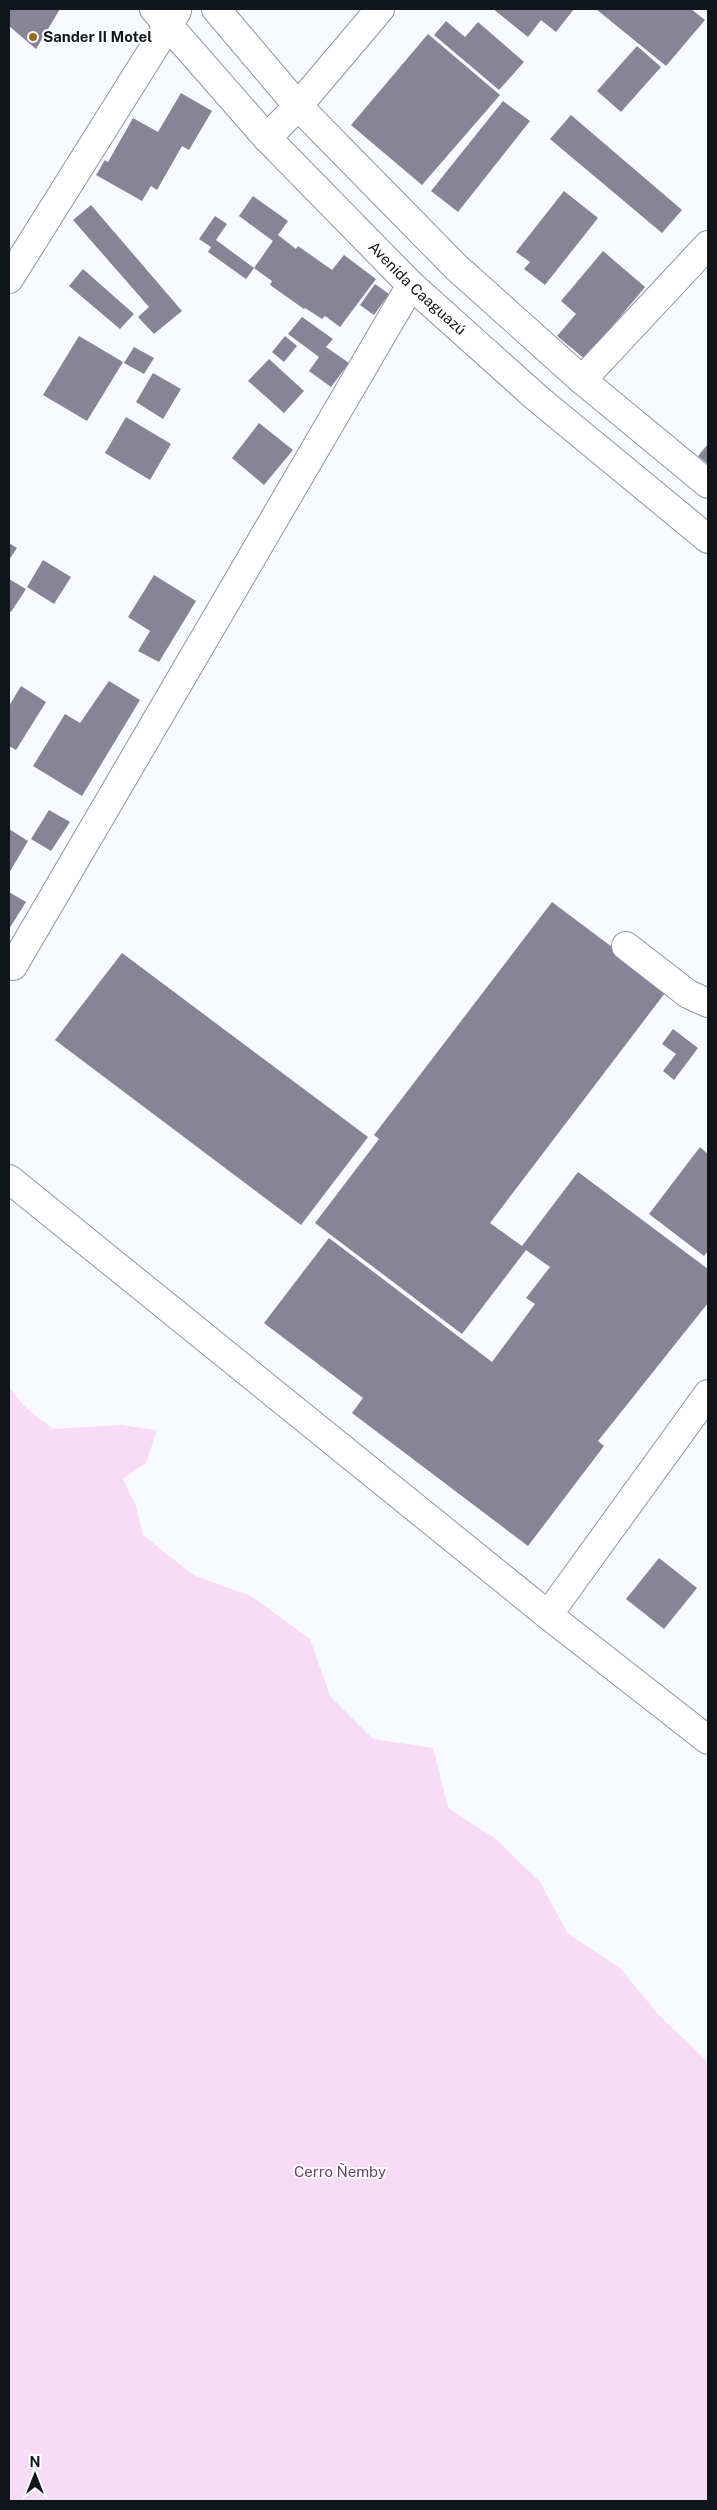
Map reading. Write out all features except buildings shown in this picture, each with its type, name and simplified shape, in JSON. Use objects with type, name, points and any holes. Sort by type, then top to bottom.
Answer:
[{"type":"street","points":[[216,9],[298,106],[456,267],[582,380],[708,484]]},
{"type":"street","points":[[267,138],[298,106],[380,9]]},
{"type":"street","points":[[9,279],[167,14]]},
{"type":"street","name":"Avenida Caaguazú","points":[[167,14],[267,138],[410,285],[537,398],[708,539]]},
{"type":"street","points":[[582,380],[708,245]]},
{"type":"street","points":[[13,966],[410,285]]},
{"type":"street","points":[[626,946],[688,994],[708,1003]]},
{"type":"street","points":[[9,1179],[548,1615],[708,1740]]},
{"type":"street","points":[[548,1615],[708,1394]]},
{"type":"green space","name":"Cerro Ñemby","points":[[9,1387],[25,1407],[53,1429],[121,1425],[157,1430],[146,1463],[123,1479],[136,1506],[143,1535],[193,1575],[251,1596],[310,1639],[330,1696],[373,1739],[433,1748],[448,1808],[496,1839],[540,1882],[568,1934],[620,1968],[658,2014],[708,2062],[708,2501],[9,2501]]},
{"type":"place","name":"Sander II Motel","points":[[33,37]]}]
